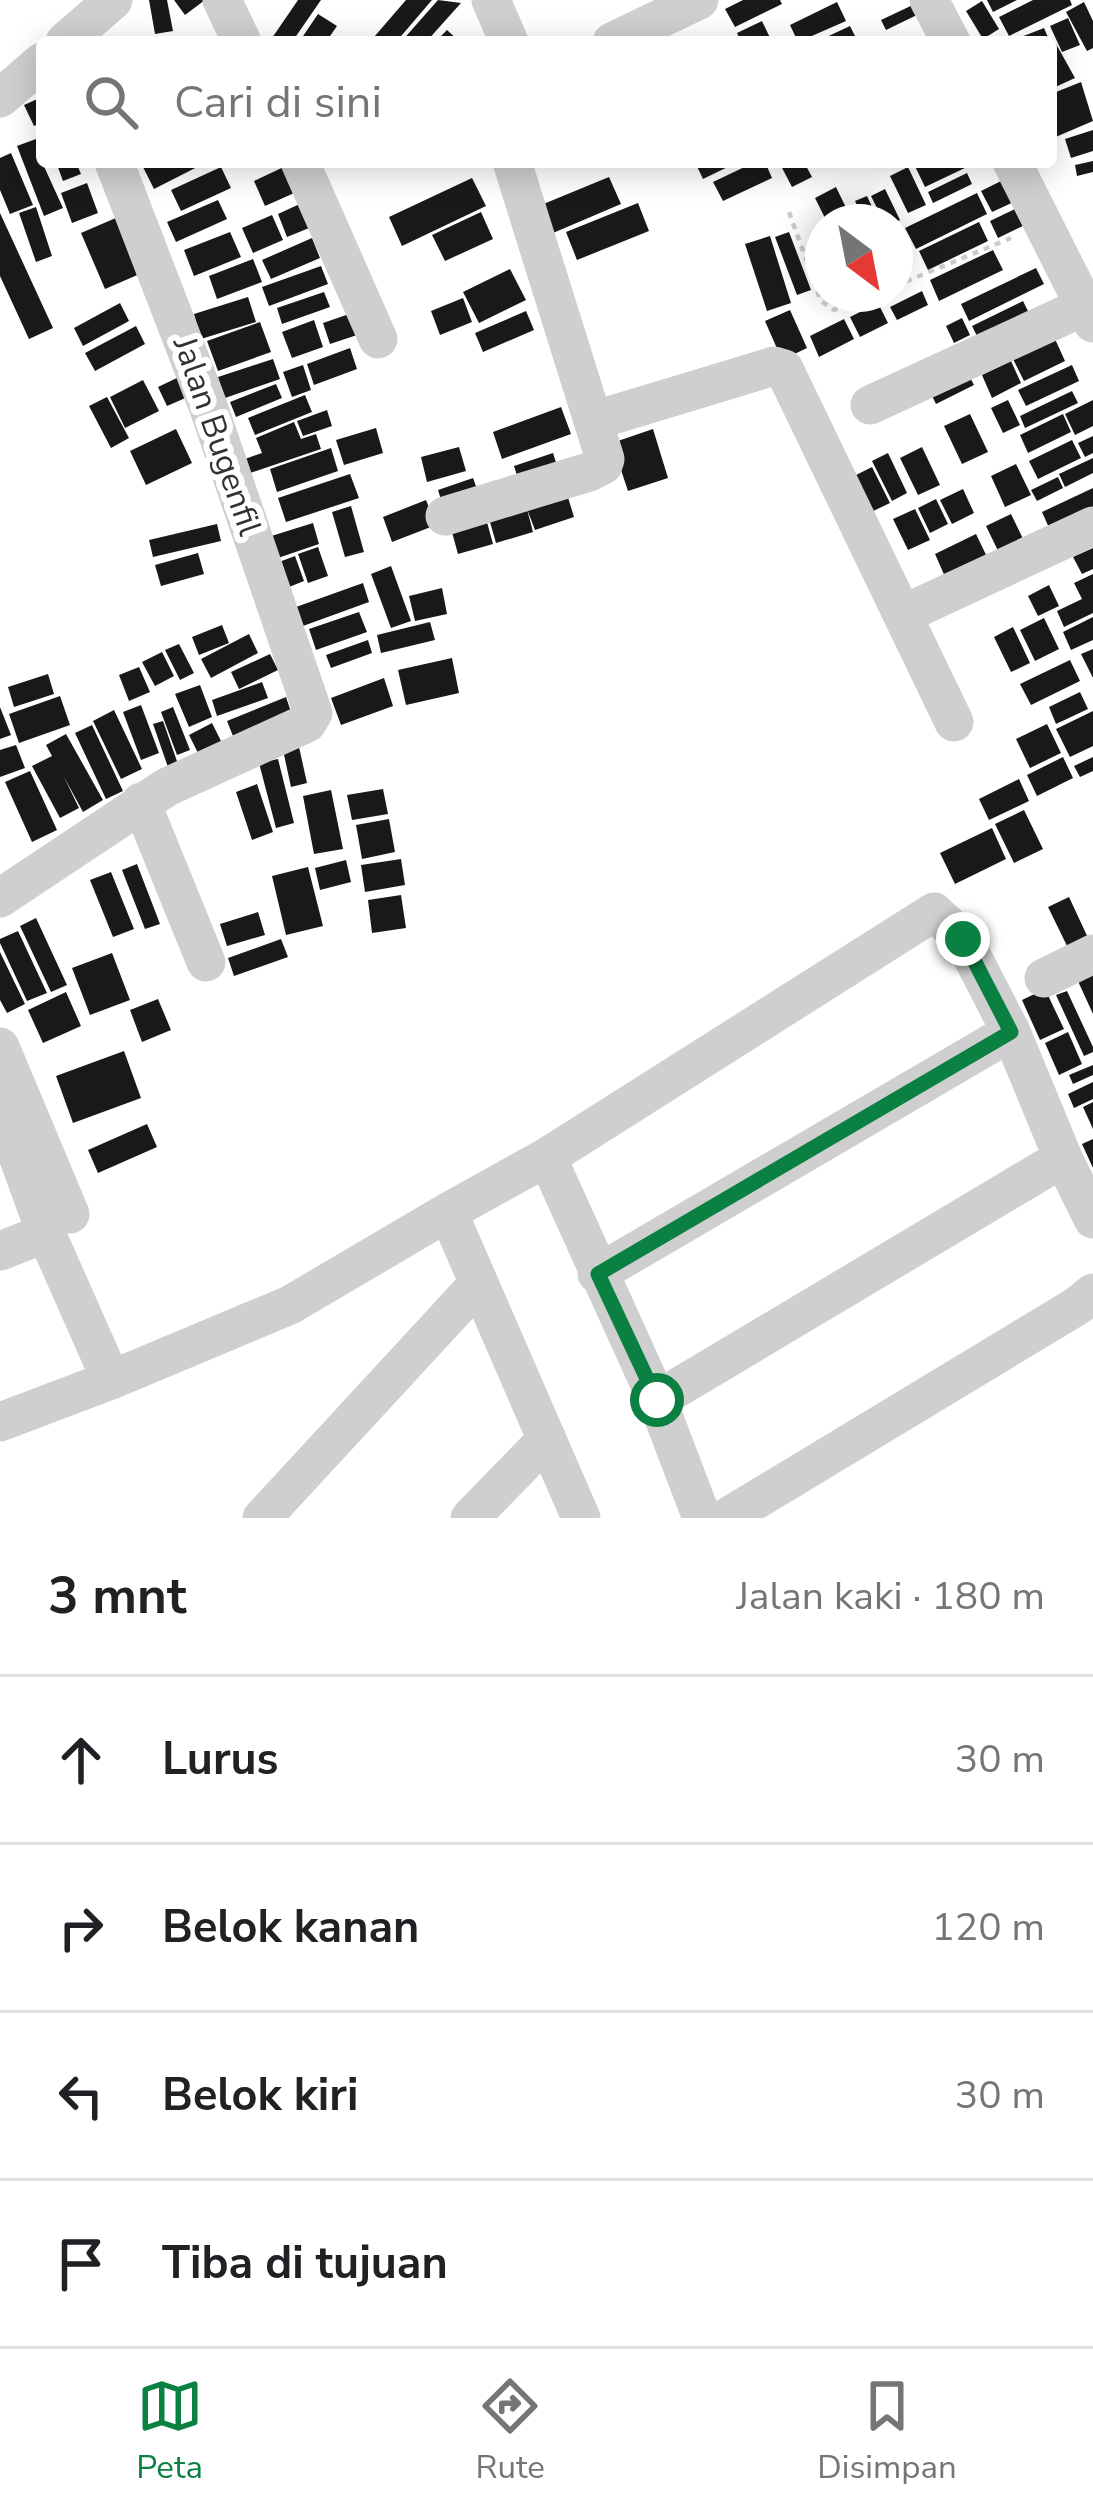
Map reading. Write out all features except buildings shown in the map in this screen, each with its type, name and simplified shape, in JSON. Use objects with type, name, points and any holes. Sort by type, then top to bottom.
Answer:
[{"type":"street","points":[[72,36],[113,0]]},
{"type":"street","points":[[222,0],[239,36]]},
{"type":"street","points":[[490,0],[505,36]]},
{"type":"street","points":[[624,36],[699,0]]},
{"type":"street","points":[[929,0],[948,36]]},
{"type":"street","points":[[0,98],[36,67]]},
{"type":"street","name":"Jalan Bugenfil","points":[[116,168],[208,406],[313,713],[307,723],[141,802]]},
{"type":"street","points":[[303,168],[377,339]]},
{"type":"street","points":[[445,517],[599,468],[606,452],[514,168]]},
{"type":"street","points":[[871,405],[1089,315],[1015,168]]},
{"type":"street","points":[[596,420],[774,366],[784,368],[954,722]]},
{"type":"street","points":[[904,614],[1093,526]]},
{"type":"street","points":[[4,884],[141,802],[206,962]]},
{"type":"street","points":[[0,1422],[290,1305],[547,1157],[934,912],[963,939],[1011,1032],[1093,1219]]},
{"type":"street","points":[[1044,978],[1093,954]]},
{"type":"street","points":[[598,1274],[1011,1032]]},
{"type":"street","points":[[0,1047],[111,1380]]},
{"type":"street","points":[[0,1107],[58,1223]]},
{"type":"street","points":[[547,1157],[657,1400],[702,1518]]},
{"type":"street","points":[[657,1400],[1063,1157]]},
{"type":"street","points":[[448,1212],[581,1518]]},
{"type":"street","points":[[0,1252],[58,1223]]},
{"type":"street","points":[[262,1518],[479,1283]]},
{"type":"street","points":[[726,1518],[1093,1293]]},
{"type":"street","points":[[470,1518],[547,1439]]},
{"type":"path","points":[[788,212],[805,259]]},
{"type":"path","points":[[913,279],[1044,225]]},
{"type":"route","points":[[657,1400],[598,1274],[1011,1032],[963,939]]}]
